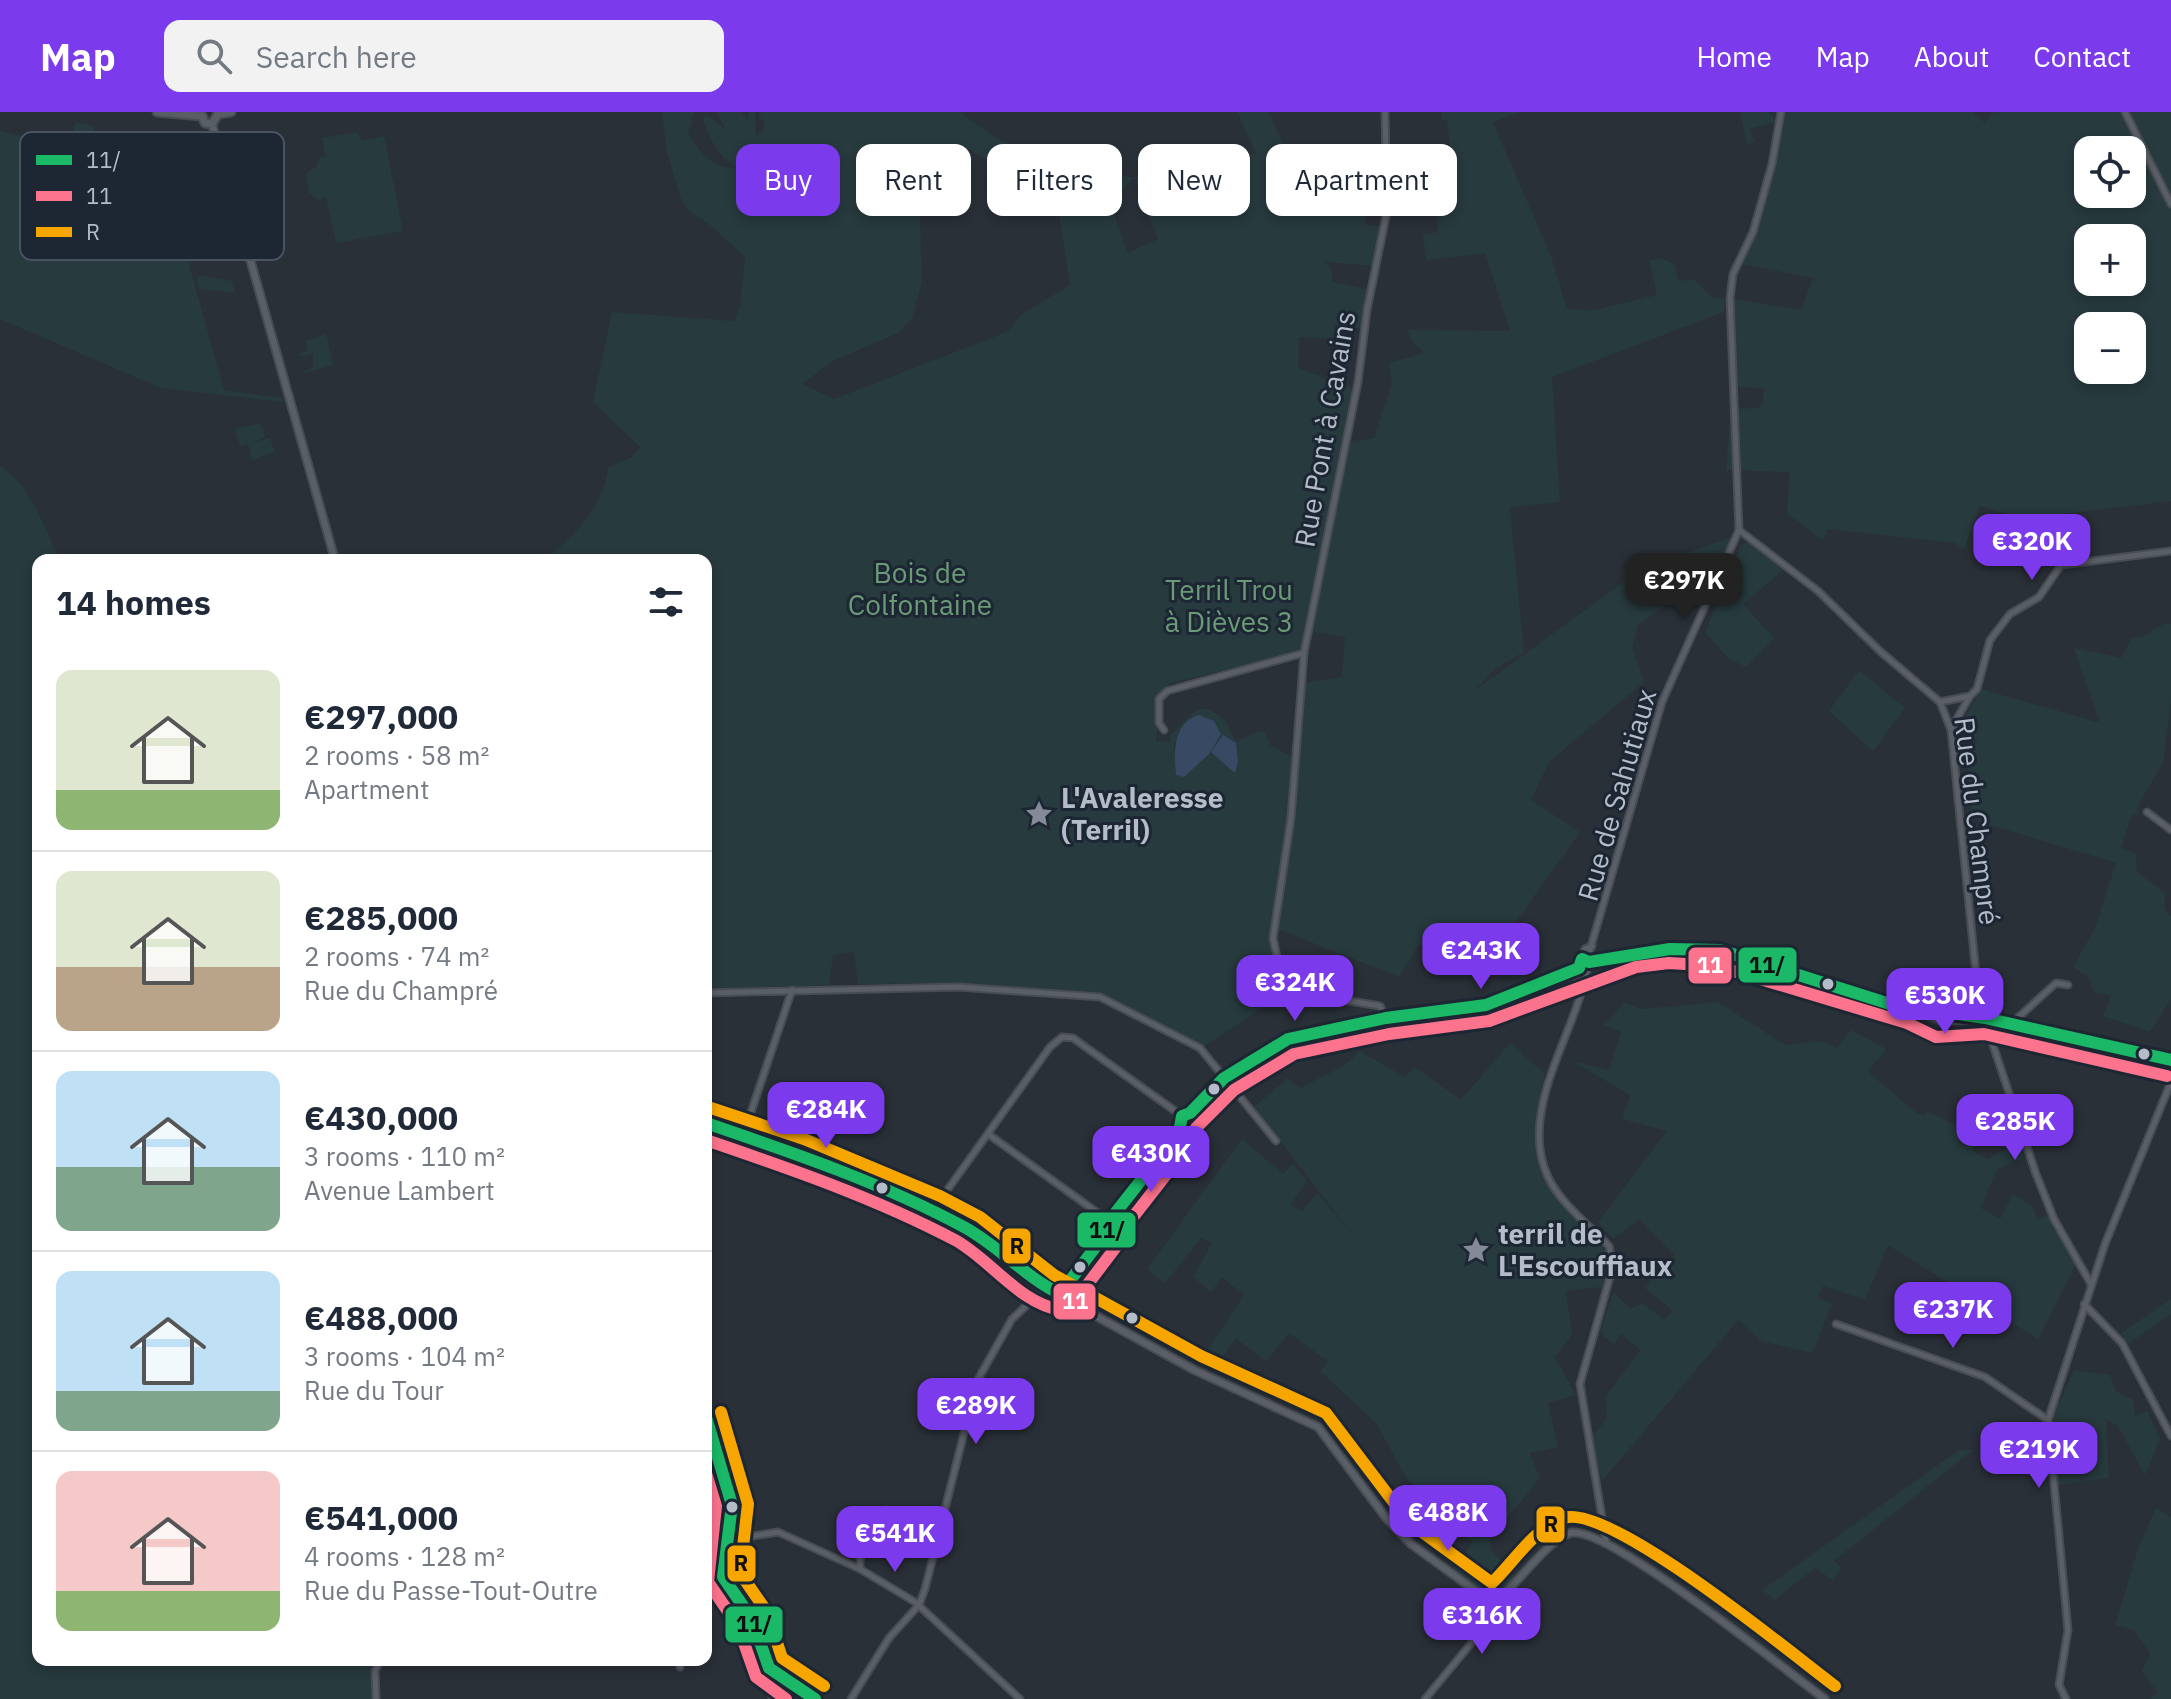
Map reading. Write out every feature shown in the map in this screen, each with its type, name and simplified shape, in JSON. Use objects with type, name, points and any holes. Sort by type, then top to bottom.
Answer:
[{"type":"main road","points":[[157,112],[202,114],[205,123],[212,124],[218,113],[231,112]]},
{"type":"street","name":"Rue Pont à Cavains","points":[[1385,112],[1387,211],[1367,310],[1358,382],[1304,653],[1288,847],[1273,938],[1284,990],[1380,1006],[1386,1018]]},
{"type":"street","points":[[1739,530],[1730,298],[1737,265],[1753,232],[1772,164],[1781,112]]},
{"type":"street","points":[[2125,112],[2171,204]]},
{"type":"street","points":[[212,124],[214,132]]},
{"type":"street","points":[[250,260],[333,554]]},
{"type":"street","name":"Rue de Sahutiaux","points":[[1585,965],[1585,949],[1591,947],[1601,922],[1662,702],[1739,530]]},
{"type":"street","name":"Rue du Champré","points":[[1739,530],[1818,591],[1881,652],[1940,702],[1951,730],[1979,1003],[2018,1130],[2054,1219],[2091,1284]]},
{"type":"street","points":[[1951,730],[1977,689],[1990,640],[2010,614],[2039,597],[2061,565],[2171,551]]},
{"type":"street","points":[[1164,730],[1159,723],[1159,699],[1167,691],[1304,653]]},
{"type":"street","points":[[1940,702],[1970,696]]},
{"type":"street","points":[[2147,812],[2171,830]]},
{"type":"street","points":[[1591,947],[1602,959]]},
{"type":"street","points":[[1182,1116],[1190,1113],[1224,1078],[1258,1054],[1288,1039],[1386,1018],[1486,1005],[1602,959],[1641,951],[1697,947],[1720,950],[1913,1008],[1985,1018],[2171,1060]]},
{"type":"street","points":[[1585,965],[1541,1115],[1540,1144],[1553,1186],[1609,1246],[1612,1254],[1607,1289],[1580,1384],[1606,1542]]},
{"type":"street","points":[[1563,977],[1580,983]]},
{"type":"street","points":[[2010,1024],[2056,983],[2068,985]]},
{"type":"street","points":[[712,993],[958,987],[1100,997],[1200,1048],[1276,1141]]},
{"type":"street","points":[[743,1136],[792,990]]},
{"type":"street","points":[[933,1210],[1050,1047],[1068,1036],[1182,1116]]},
{"type":"street","points":[[2066,1699],[2059,1685],[2068,1630],[2048,1420],[2091,1284],[2171,1082]]},
{"type":"street","points":[[1060,1294],[1106,1233],[1109,1221],[1118,1214],[1179,1132],[1182,1116]]},
{"type":"street","points":[[712,1125],[933,1210],[971,1230],[1045,1288],[1194,1370],[1318,1427],[1386,1518],[1411,1544],[1473,1592],[1495,1601]]},
{"type":"street","points":[[988,1134],[1109,1221]]},
{"type":"street","points":[[851,1699],[889,1638],[917,1604],[977,1381],[1012,1319],[1045,1288]]},
{"type":"street","points":[[2084,1304],[2122,1343],[2171,1436]]},
{"type":"street","points":[[1836,1324],[1985,1377],[2048,1420]]},
{"type":"street","points":[[712,1437],[732,1505],[723,1577],[752,1619],[764,1658],[774,1673],[815,1699]]},
{"type":"street","points":[[860,1569],[860,1553],[866,1535],[886,1510]]},
{"type":"street","points":[[729,1540],[778,1532],[860,1569],[917,1604],[1020,1699]]},
{"type":"street","points":[[1495,1601],[1563,1536],[1584,1532],[1606,1542],[1825,1699]]},
{"type":"street","points":[[712,1575],[723,1577]]},
{"type":"street","points":[[1425,1699],[1481,1636],[1497,1612],[1495,1601]]},
{"type":"street","points":[[376,1699],[377,1666]]},
{"type":"street","points":[[772,1699],[774,1673]]},
{"type":"green space","name":"Bois de Colfontaine","points":[[662,112],[694,112],[688,133],[698,147],[714,163],[736,168],[736,216],[840,216],[840,144],[736,144],[736,167],[720,153],[703,119],[707,115],[726,130],[717,112],[740,112],[748,120],[748,112],[755,112],[756,136],[763,130],[765,120],[758,119],[761,112],[960,112],[1010,144],[987,144],[987,160],[971,150],[971,144],[856,144],[856,216],[920,216],[922,282],[912,318],[898,333],[831,362],[802,384],[834,399],[1009,331],[1022,314],[1070,285],[1059,216],[1115,216],[1127,253],[1158,239],[1149,216],[1250,216],[1250,154],[1256,153],[1237,112],[1269,112],[1283,144],[1266,144],[1266,216],[1366,216],[1365,224],[1384,227],[1375,266],[1325,262],[1332,270],[1332,282],[1371,290],[1364,329],[1335,324],[1334,339],[1299,337],[1298,368],[1355,389],[1303,652],[1170,683],[1160,695],[1156,741],[1170,742],[1170,735],[1189,716],[1207,709],[1225,721],[1237,742],[1258,731],[1266,733],[1270,745],[1295,758],[1272,941],[1284,994],[1200,1049],[1100,994],[959,983],[858,984],[854,952],[833,955],[829,985],[712,989],[712,554],[552,554],[586,520],[600,496],[609,467],[632,457],[640,447],[593,402],[612,312],[734,321],[740,306],[745,257],[709,224],[690,212],[681,199],[667,152]],"holes":[[[1192,717],[1183,775],[1176,773],[1174,745]]]},
{"type":"green space","points":[[1441,112],[1521,112],[1493,122],[1552,259],[1567,309],[1594,310],[1657,295],[1649,261],[1660,258],[1673,263],[1679,281],[1693,279],[1711,297],[1724,298],[1724,312],[1552,377],[1560,502],[1510,507],[1524,652],[1495,669],[1474,691],[1643,568],[1733,537],[1712,594],[1668,604],[1638,625],[1632,648],[1644,682],[1549,762],[1531,800],[1580,832],[1522,913],[1470,976],[1419,944],[1399,977],[1275,928],[1290,851],[1303,683],[1342,677],[1345,637],[1310,631],[1346,444],[1374,438],[1392,384],[1389,363],[1424,353],[1410,339],[1408,330],[1510,331],[1485,253],[1426,260],[1423,234],[1438,232],[1436,216],[1457,216],[1457,144],[1450,144],[1447,120],[1442,120]]},
{"type":"green space","points":[[1740,112],[1769,112],[1776,122],[1750,129],[1754,142],[1747,144]]},
{"type":"green space","points":[[1785,112],[1973,112],[1985,123],[1993,112],[2171,112],[2171,501],[2063,514],[2049,526],[1980,506],[1964,549],[1955,543],[1827,529],[1823,541],[1787,513],[1790,472],[1726,470],[1731,409],[1758,408],[1763,403],[1764,388],[1735,387],[1733,299],[1801,310],[1813,278],[1741,264],[1757,231],[1776,164]]},
{"type":"green space","points":[[76,122],[95,126],[94,132],[73,132]]},
{"type":"green space","points":[[0,131],[20,136],[20,260],[188,260],[224,390],[282,398],[283,402],[161,388],[0,319]]},
{"type":"green space","points":[[357,132],[362,141],[384,136],[403,231],[336,243],[326,197],[319,200],[309,193],[306,173],[316,167],[320,157],[326,158],[322,138]]},
{"type":"green space","name":"Bois de Colfontaine","points":[[1122,176],[1134,177],[1122,191]]},
{"type":"green space","points":[[197,275],[232,281],[235,293],[199,289]]},
{"type":"green space","points":[[326,334],[333,365],[301,374],[313,367],[313,354],[300,357],[299,353],[308,351],[306,341]]},
{"type":"green space","points":[[261,423],[265,437],[250,443],[270,438],[275,452],[252,460],[248,444],[240,446],[235,429]]},
{"type":"green space","points":[[0,466],[29,496],[57,554],[32,554],[32,1666],[370,1666],[374,1699],[0,1699]]},
{"type":"green space","points":[[1749,541],[1783,570],[1743,604],[1774,638],[1746,667],[1728,658],[1705,632],[1740,548]]},
{"type":"green space","points":[[2165,623],[2171,624],[2171,699],[2163,763],[2139,803],[2137,816],[2132,814],[2121,848],[2136,854],[2137,872],[2165,893],[2164,908],[2171,917],[2171,999],[2150,1032],[2103,1016],[2111,995],[2094,993],[2088,976],[2073,967],[2095,928],[2116,863],[1980,822],[1972,809],[1967,755],[1978,741],[1959,728],[1981,689],[2100,723],[2074,648],[2121,658],[2132,637],[2140,638]]},
{"type":"green space","points":[[1859,670],[1905,708],[1873,751],[1829,711]]},
{"type":"green space","points":[[1718,1002],[1785,1045],[1821,1041],[1837,1048],[1851,1030],[1886,1049],[1868,1072],[1917,1113],[1923,1116],[1928,1111],[1979,1139],[1973,1151],[1988,1159],[2018,1141],[2025,1158],[1997,1169],[1981,1208],[2000,1219],[2013,1194],[2031,1205],[2038,1219],[2047,1215],[2077,1262],[2038,1339],[1888,1245],[1865,1300],[1823,1286],[1818,1298],[1832,1303],[1813,1353],[1761,1341],[1738,1320],[1602,1481],[1591,1438],[1607,1418],[1606,1396],[1641,1350],[1621,1334],[1614,1344],[1600,1333],[1613,1292],[1631,1309],[1642,1303],[1664,1320],[1672,1310],[1645,1288],[1675,1255],[1639,1219],[1613,1239],[1598,1222],[1667,1131],[1622,1119],[1630,1095],[1572,1061],[1609,1070],[1621,1032],[1604,1025],[1625,1003],[1642,1009]]},
{"type":"green space","points":[[1510,1043],[1545,1074],[1535,1133],[1543,1176],[1557,1198],[1609,1256],[1602,1287],[1566,1291],[1572,1335],[1555,1357],[1576,1395],[1548,1403],[1558,1447],[1530,1453],[1540,1478],[1490,1539],[1492,1552],[1517,1576],[1508,1585],[1491,1591],[1477,1587],[1452,1569],[1473,1542],[1407,1479],[1376,1423],[1320,1371],[1329,1362],[1289,1333],[1266,1362],[1236,1338],[1213,1371],[1199,1363],[1244,1295],[1222,1277],[1211,1292],[1193,1277],[1212,1243],[1201,1238],[1165,1283],[1147,1269],[1242,1139],[1283,1174],[1293,1164],[1307,1182],[1290,1205],[1302,1211],[1317,1193],[1352,1234],[1254,1107],[1288,1078],[1301,1089],[1348,1063],[1359,1051],[1405,1077],[1415,1067],[1461,1100]]},
{"type":"green space","points":[[2171,1299],[2171,1314],[2128,1344],[2121,1333]]},
{"type":"green space","points":[[2074,1370],[2110,1375],[2115,1390],[2133,1400],[2135,1416],[2147,1411],[2160,1439],[2145,1475],[2118,1426],[2106,1419],[2109,1478],[2058,1485],[2053,1417]]},
{"type":"green space","points":[[1959,1450],[1973,1450],[1834,1561],[1842,1568],[1833,1580],[1815,1568],[1775,1600],[1762,1590]]},
{"type":"green space","points":[[2156,1508],[2171,1517],[2171,1699],[2151,1699],[2157,1692],[2142,1671],[2150,1653],[2134,1630],[2115,1625],[2138,1549]]},
{"type":"water","points":[[1199,715],[1214,721],[1221,734],[1209,754],[1184,777],[1176,775],[1175,749],[1179,732],[1190,719]]},
{"type":"water","points":[[1223,735],[1236,743],[1238,763],[1235,773],[1211,752]]},
{"type":"transit line","name":"11/","points":[[712,1125],[837,1170],[933,1211],[977,1235],[1060,1294],[1106,1233],[1109,1221],[1179,1132],[1182,1116],[1190,1113],[1224,1078],[1288,1039],[1386,1018],[1486,1005],[1579,968],[1582,959],[1589,962],[1670,949],[1720,950],[1890,1004],[1985,1018],[2171,1060]]},
{"type":"transit line","name":"11","points":[[712,1142],[832,1185],[925,1225],[968,1248],[1032,1299],[1061,1310],[1072,1305],[1119,1243],[1123,1230],[1193,1140],[1196,1128],[1234,1090],[1294,1054],[1389,1034],[1489,1021],[1636,967],[1669,963],[1717,966],[1907,1023],[1936,1037],[1984,1034],[2167,1076]]},
{"type":"transit line","name":"R","points":[[712,1108],[804,1139],[940,1196],[980,1217],[1054,1275],[1201,1356],[1326,1413],[1398,1508],[1422,1532],[1492,1583],[1543,1529],[1564,1518],[1587,1520],[1620,1533],[1701,1584],[1835,1686]]},
{"type":"transit line","name":"R","points":[[721,1412],[748,1504],[740,1573],[767,1612],[782,1658],[824,1686]]},
{"type":"transit line","name":"11/","points":[[712,1437],[732,1505],[723,1577],[752,1619],[769,1668],[815,1699]]},
{"type":"transit line","name":"11","points":[[712,1493],[716,1506],[712,1544]]},
{"type":"transit line","name":"11","points":[[712,1588],[738,1626],[756,1677],[786,1699]]},
{"type":"place","name":"L'Avaleresse (Terril)","points":[[1039,814]]},
{"type":"place","name":"terril de L'Escouffiaux","points":[[1476,1250]]},
{"type":"park label","name":"Terril Trou à Dièves 3","points":[[1229,606]]}]
